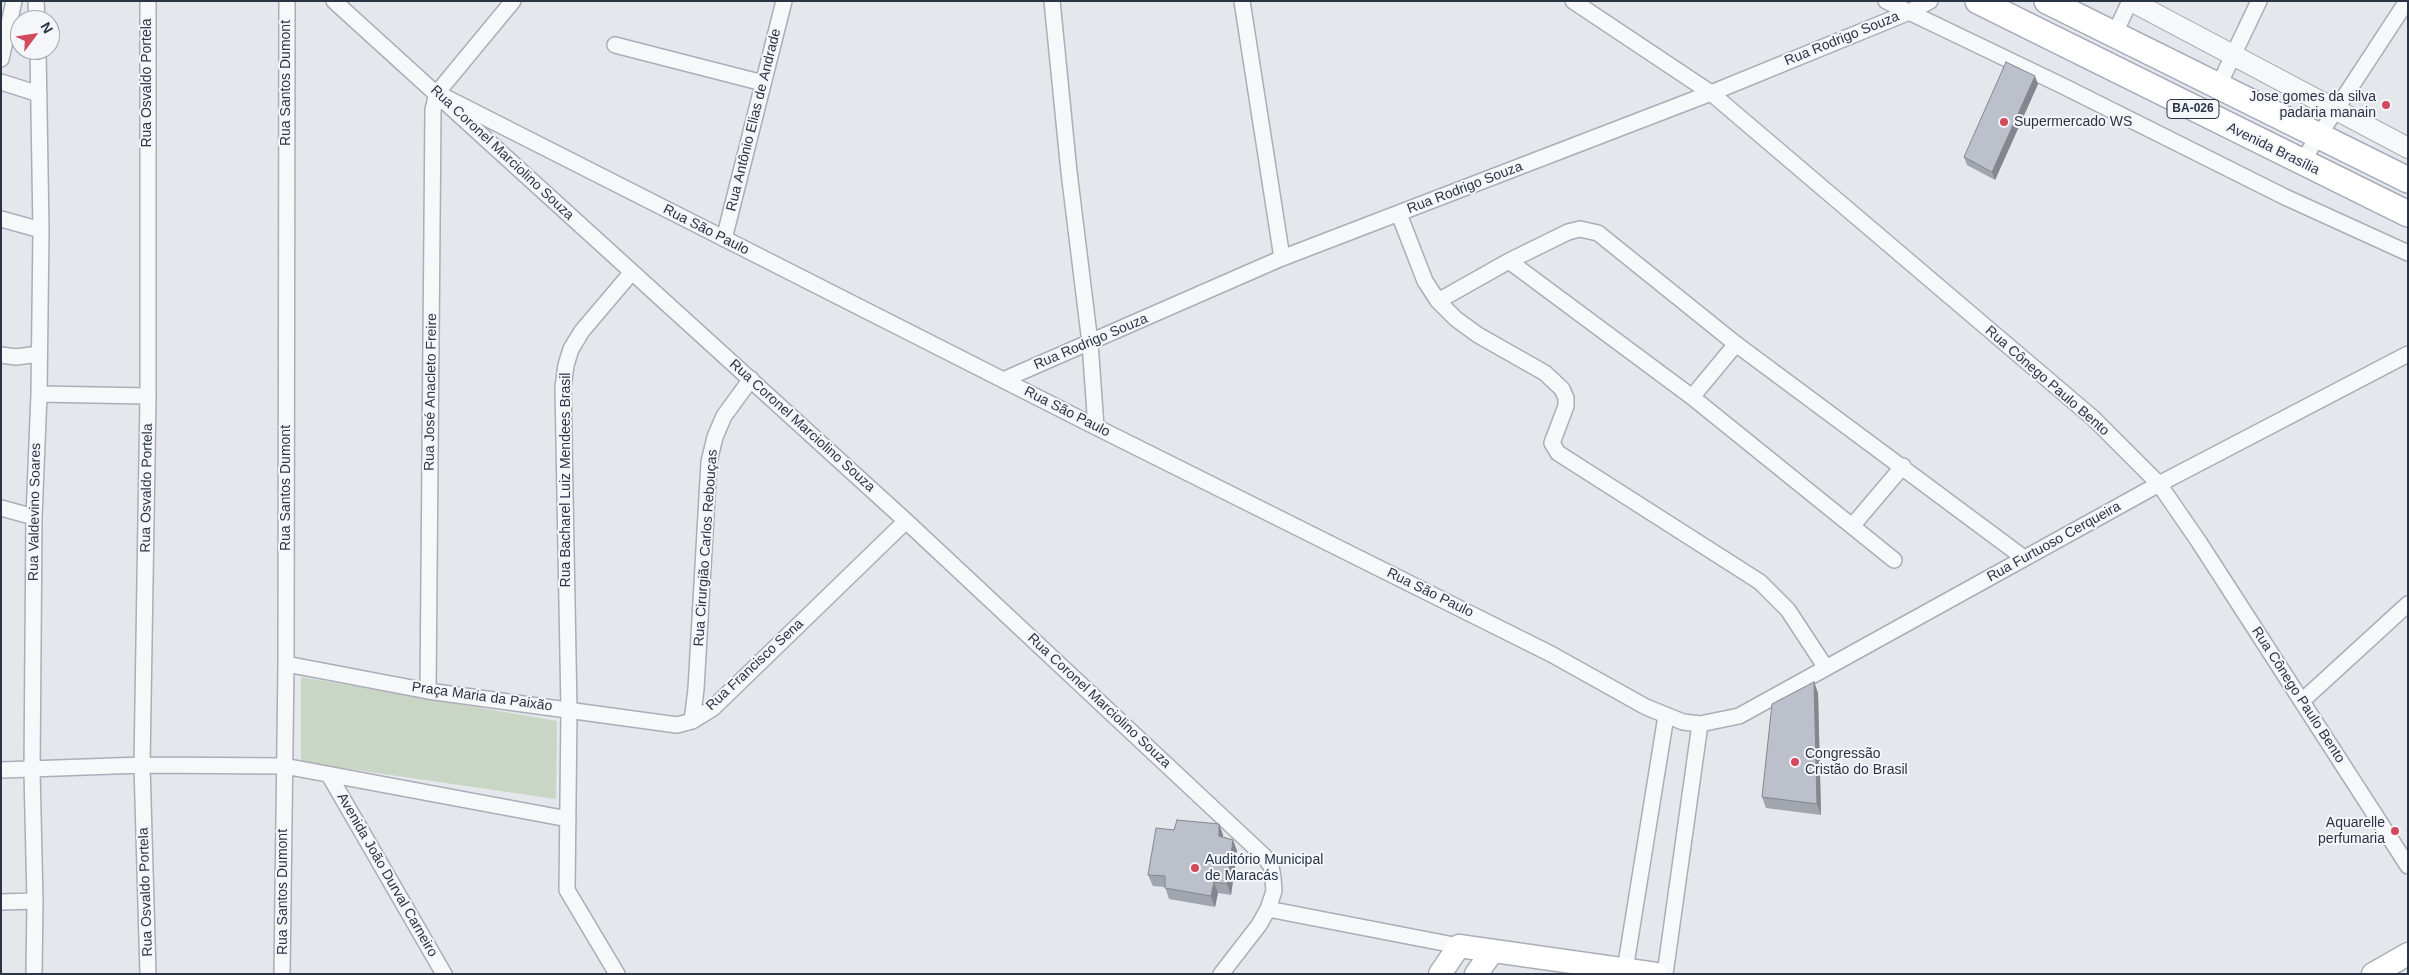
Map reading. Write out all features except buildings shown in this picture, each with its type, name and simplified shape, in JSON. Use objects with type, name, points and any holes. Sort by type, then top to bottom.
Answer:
[{"type":"main road","name":"Avenida Brasília","points":[[1978,1],[2301,163],[2408,214]]},
{"type":"main road","name":"BA-026","points":[[2047,1],[2408,180]]},
{"type":"main road","points":[[1440,974],[1459,946],[1656,974]]},
{"type":"main road","points":[[1476,974],[1493,951]]},
{"type":"main road","points":[[2373,974],[2408,954]]},
{"type":"street","points":[[1,59],[14,1]]},
{"type":"street","name":"Rua Osvaldo Portela","points":[[148,1],[148,396],[142,765],[148,974]]},
{"type":"street","name":"Rua Santos Dumont","points":[[282,974],[286,664],[286,1]]},
{"type":"street","points":[[437,93],[513,1]]},
{"type":"street","name":"Rua Antônio Elias de Andrade","points":[[724,239],[784,1]]},
{"type":"street","points":[[1052,1],[1069,172],[1090,343],[1096,427]]},
{"type":"street","points":[[1242,1],[1282,258]]},
{"type":"street","name":"Rua Cônego Paulo Bento","points":[[1573,1],[1711,93],[2093,418],[2159,484],[2408,866]]},
{"type":"street","points":[[1886,1],[1907,13],[2063,86],[2285,197],[2408,253]]},
{"type":"street","name":"Rua Rodrigo Souza","points":[[1003,380],[1282,258],[1711,93],[1907,13],[1930,1]]},
{"type":"street","points":[[2114,35],[2131,1],[2408,148]]},
{"type":"street","points":[[2218,86],[2259,1]]},
{"type":"street","points":[[2301,163],[2407,1]]},
{"type":"street","name":"Rua Coronel Marciolino Souza","points":[[337,2],[906,521],[1264,856],[1271,866],[1274,891],[1268,909]]},
{"type":"street","points":[[615,45],[763,83]]},
{"type":"street","name":"Rua Valdevino Soares","points":[[34,974],[35,901],[32,771],[34,517],[39,394],[41,230],[38,60]]},
{"type":"street","points":[[1,82],[39,94]]},
{"type":"street","name":"Rua São Paulo","points":[[437,93],[1096,427],[1552,654],[1646,707],[1666,716],[1700,724]]},
{"type":"street","name":"Rua José Anacleto Freire","points":[[428,691],[433,110],[437,93]]},
{"type":"street","points":[[1399,214],[1419,267],[1438,301],[1456,319],[1478,335],[1546,373],[1562,389],[1566,398],[1566,406],[1552,443],[1558,453],[1760,582],[1788,610],[1826,668]]},
{"type":"street","points":[[1,219],[41,230]]},
{"type":"street","points":[[1438,301],[1509,260],[1568,232],[1589,229],[1607,240],[1736,344],[1903,466],[2024,558]]},
{"type":"street","points":[[1509,260],[1692,397],[1894,560]]},
{"type":"street","name":"Rua Bacharel Luiz Mendees Brasil","points":[[570,710],[563,387],[566,365],[571,348],[582,331],[632,272]]},
{"type":"street","points":[[1692,397],[1736,344]]},
{"type":"street","points":[[1,355],[16,357],[39,354]]},
{"type":"street","name":"Rua Furtuoso Cerqueira","points":[[1700,724],[1738,716],[2159,484],[2408,354]]},
{"type":"street","name":"Rua Cirurgião Carlos Rebouças","points":[[692,721],[709,462],[715,437],[724,416],[751,379]]},
{"type":"street","points":[[39,394],[148,396]]},
{"type":"street","points":[[1853,525],[1903,466]]},
{"type":"street","points":[[1,508],[34,517]]},
{"type":"street","name":"Rua Francisco Sena","points":[[570,710],[662,724],[677,725],[692,721],[713,708],[906,521]]},
{"type":"street","points":[[2302,701],[2408,604]]},
{"type":"street","name":"Praça Maria da Paixão","points":[[286,664],[428,691],[570,710],[568,890],[617,974]]},
{"type":"street","points":[[1625,970],[1666,716]]},
{"type":"street","points":[[1666,974],[1700,724]]},
{"type":"street","points":[[1,770],[32,771],[142,765],[284,766],[568,819]]},
{"type":"street","name":"Avenida João Durval Carneiro","points":[[329,775],[444,974]]},
{"type":"street","points":[[1,902],[35,901]]},
{"type":"street","points":[[1221,974],[1259,925],[1268,909],[1459,946]]},
{"type":"green space","points":[[301,677],[557,721],[556,799],[301,762]]},
{"type":"place","name":"Jose gomes da silva padaria manain","points":[[2386,105]]},
{"type":"place","name":"Supermercado WS","points":[[2004,122]]},
{"type":"place","name":"Congressão Cristão do Brasil","points":[[1795,762]]},
{"type":"place","name":"Aquarelle perfumaria","points":[[2395,831]]},
{"type":"place","name":"Auditório Municipal de Maracás","points":[[1195,868]]}]
